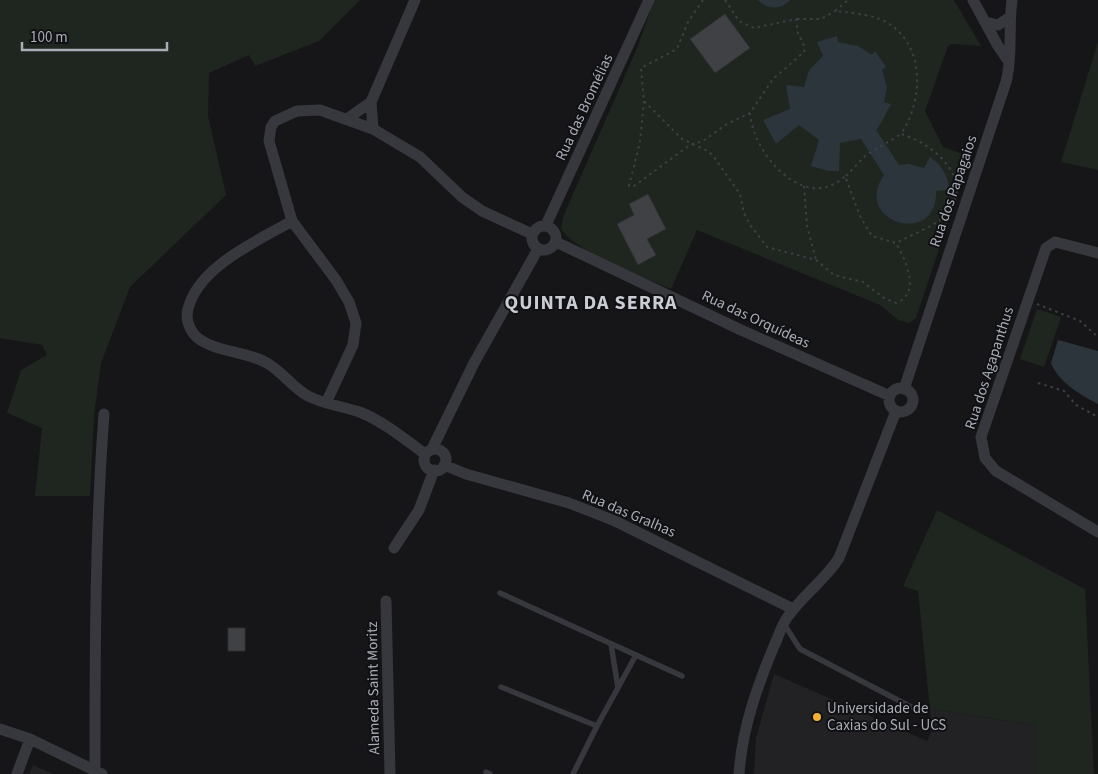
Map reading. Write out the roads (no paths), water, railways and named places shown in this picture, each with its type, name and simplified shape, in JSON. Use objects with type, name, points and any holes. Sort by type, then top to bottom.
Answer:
[{"type":"street","points":[[373,129],[371,102],[415,0]]},
{"type":"street","name":"Rua das Bromélias","points":[[546,226],[649,0]]},
{"type":"street","points":[[972,0],[1009,62]]},
{"type":"street","name":"Rua dos Papagaios","points":[[904,389],[1006,82],[1009,62],[1012,0]]},
{"type":"street","points":[[984,22],[998,25],[1010,17]]},
{"type":"street","points":[[347,118],[371,102]]},
{"type":"street","points":[[326,403],[353,345],[356,324],[349,302],[336,280],[292,221],[270,146],[271,127],[282,116],[305,110],[320,110],[347,118],[373,129],[420,157],[462,197],[482,211],[532,234]]},
{"type":"street","points":[[292,221],[241,251],[204,279],[191,298],[186,318],[193,333],[202,340],[218,348],[263,361],[274,367],[306,395],[365,415],[428,452],[443,453],[445,456],[444,465],[434,470],[419,510],[394,548]]},
{"type":"street","points":[[546,226],[555,233],[556,242],[546,250],[538,249],[532,242],[532,234],[537,227],[546,226]]},
{"type":"street","name":"Rua das Orquídeas","points":[[556,242],[741,330],[890,396]]},
{"type":"street","name":"Rua dos Agapanthus","points":[[1098,253],[1055,242],[1049,245],[1044,253],[982,427],[982,448],[988,462],[996,471],[1098,532]]},
{"type":"street","points":[[434,470],[426,467],[428,452],[474,363],[538,249]]},
{"type":"street","points":[[904,389],[913,398],[911,406],[904,412],[896,411],[890,404],[890,396],[896,390],[904,389]]},
{"type":"street","points":[[739,774],[745,728],[772,651],[793,609],[823,580],[839,558],[896,411]]},
{"type":"street","points":[[0,729],[30,739],[98,772],[95,586],[104,414]]},
{"type":"street","name":"Rua das Gralhas","points":[[444,465],[466,474],[569,503],[615,520],[793,609]]},
{"type":"street","name":"Alameda Saint Moritz","points":[[386,601],[390,774]]},
{"type":"street","points":[[17,774],[30,739]]},
{"type":"lane","points":[[500,593],[682,676]]},
{"type":"lane","points":[[784,624],[793,641],[800,649],[915,709]]},
{"type":"lane","points":[[611,644],[618,688]]},
{"type":"lane","points":[[573,774],[596,726],[636,655]]},
{"type":"lane","points":[[501,687],[596,726]]},
{"type":"place","name":"Universidade de Caxias do Sul - UCS","points":[[817,717]]},
{"type":"district","name":"QUINTA DA SERRA","points":[[591,302]]}]
